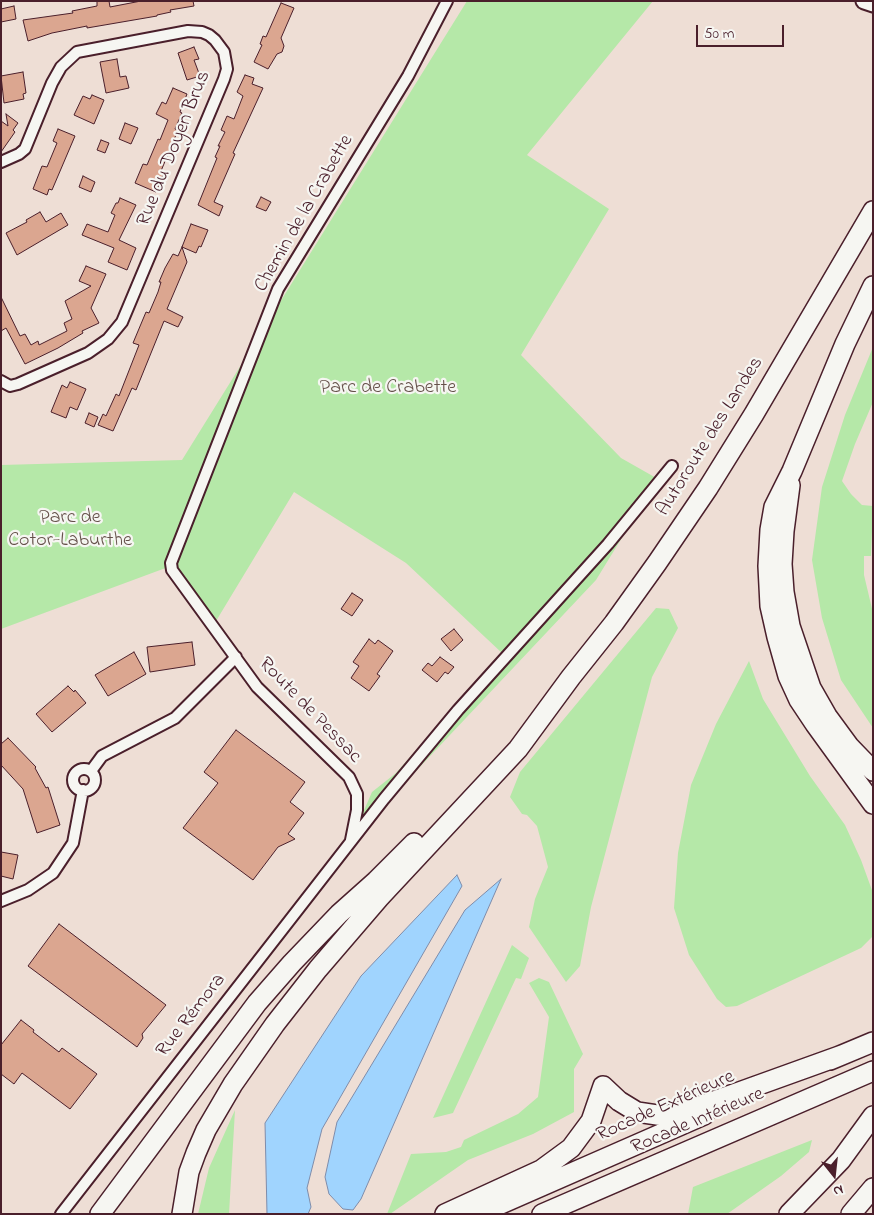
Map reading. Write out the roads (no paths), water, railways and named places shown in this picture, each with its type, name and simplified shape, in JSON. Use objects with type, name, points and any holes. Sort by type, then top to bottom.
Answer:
[{"type":"highway","name":"Autoroute des Landes","points":[[571,677],[636,593],[708,488],[754,414],[873,211]]},
{"type":"highway","points":[[873,286],[845,344],[792,471],[774,507],[770,530],[768,566],[770,606],[788,676],[799,700],[835,754],[873,804]]},
{"type":"highway","points":[[792,471],[784,530],[782,564],[784,592],[790,626],[811,688],[823,709],[849,746],[873,771]]},
{"type":"highway","points":[[100,1214],[226,1043],[292,963],[338,914],[397,860],[571,677]]},
{"type":"highway","points":[[182,1214],[189,1172],[206,1130],[233,1084],[275,1024],[318,969],[379,898],[518,749],[571,677]]},
{"type":"highway","name":"Rocade Extérieure","points":[[478,1214],[873,1042]]},
{"type":"highway","points":[[445,1214],[542,1170],[571,1148],[591,1120],[603,1086],[619,1101],[637,1112],[664,1116],[692,1109],[842,1055]]},
{"type":"highway","name":"Rocade Intérieure","points":[[542,1214],[873,1071]]},
{"type":"highway","points":[[789,1214],[841,1160],[873,1116]]},
{"type":"highway","points":[[851,1214],[873,1188]]},
{"type":"street","name":"Chemin de la Crabette","points":[[171,566],[278,289],[408,76],[447,1]]},
{"type":"street","points":[[864,1],[873,4]]},
{"type":"street","name":"Rue du Doyen Brus","points":[[1,162],[19,154],[25,149],[52,83],[61,67],[77,52],[188,31],[202,32],[209,35],[224,52],[227,68],[224,79],[122,322],[108,339],[88,353],[18,384],[10,386],[3,382]]},
{"type":"street","name":"Rue Rémora","points":[[61,1214],[351,840],[458,710],[608,544],[672,466]]},
{"type":"street","name":"Route de Pessac","points":[[171,566],[257,687],[350,777],[358,794],[351,840]]},
{"type":"street","points":[[91,770],[102,756],[175,718],[236,657]]},
{"type":"street","points":[[78,770],[91,770],[94,774],[95,782],[90,789],[83,790],[75,786],[73,777],[78,770]]},
{"type":"street","points":[[1,901],[28,890],[53,873],[74,843],[83,790]]},
{"type":"water","points":[[457,875],[462,886],[322,1129],[307,1188],[311,1207],[308,1214],[267,1214],[265,1123],[361,976]]},
{"type":"water","points":[[501,879],[361,1199],[353,1210],[343,1209],[329,1194],[325,1177],[337,1122],[465,910]]},
{"type":"park label","name":"Parc de Crabette","points":[[388,389]]},
{"type":"park label","name":"Parc de Cotor-Laburthe","points":[[70,530]]}]
